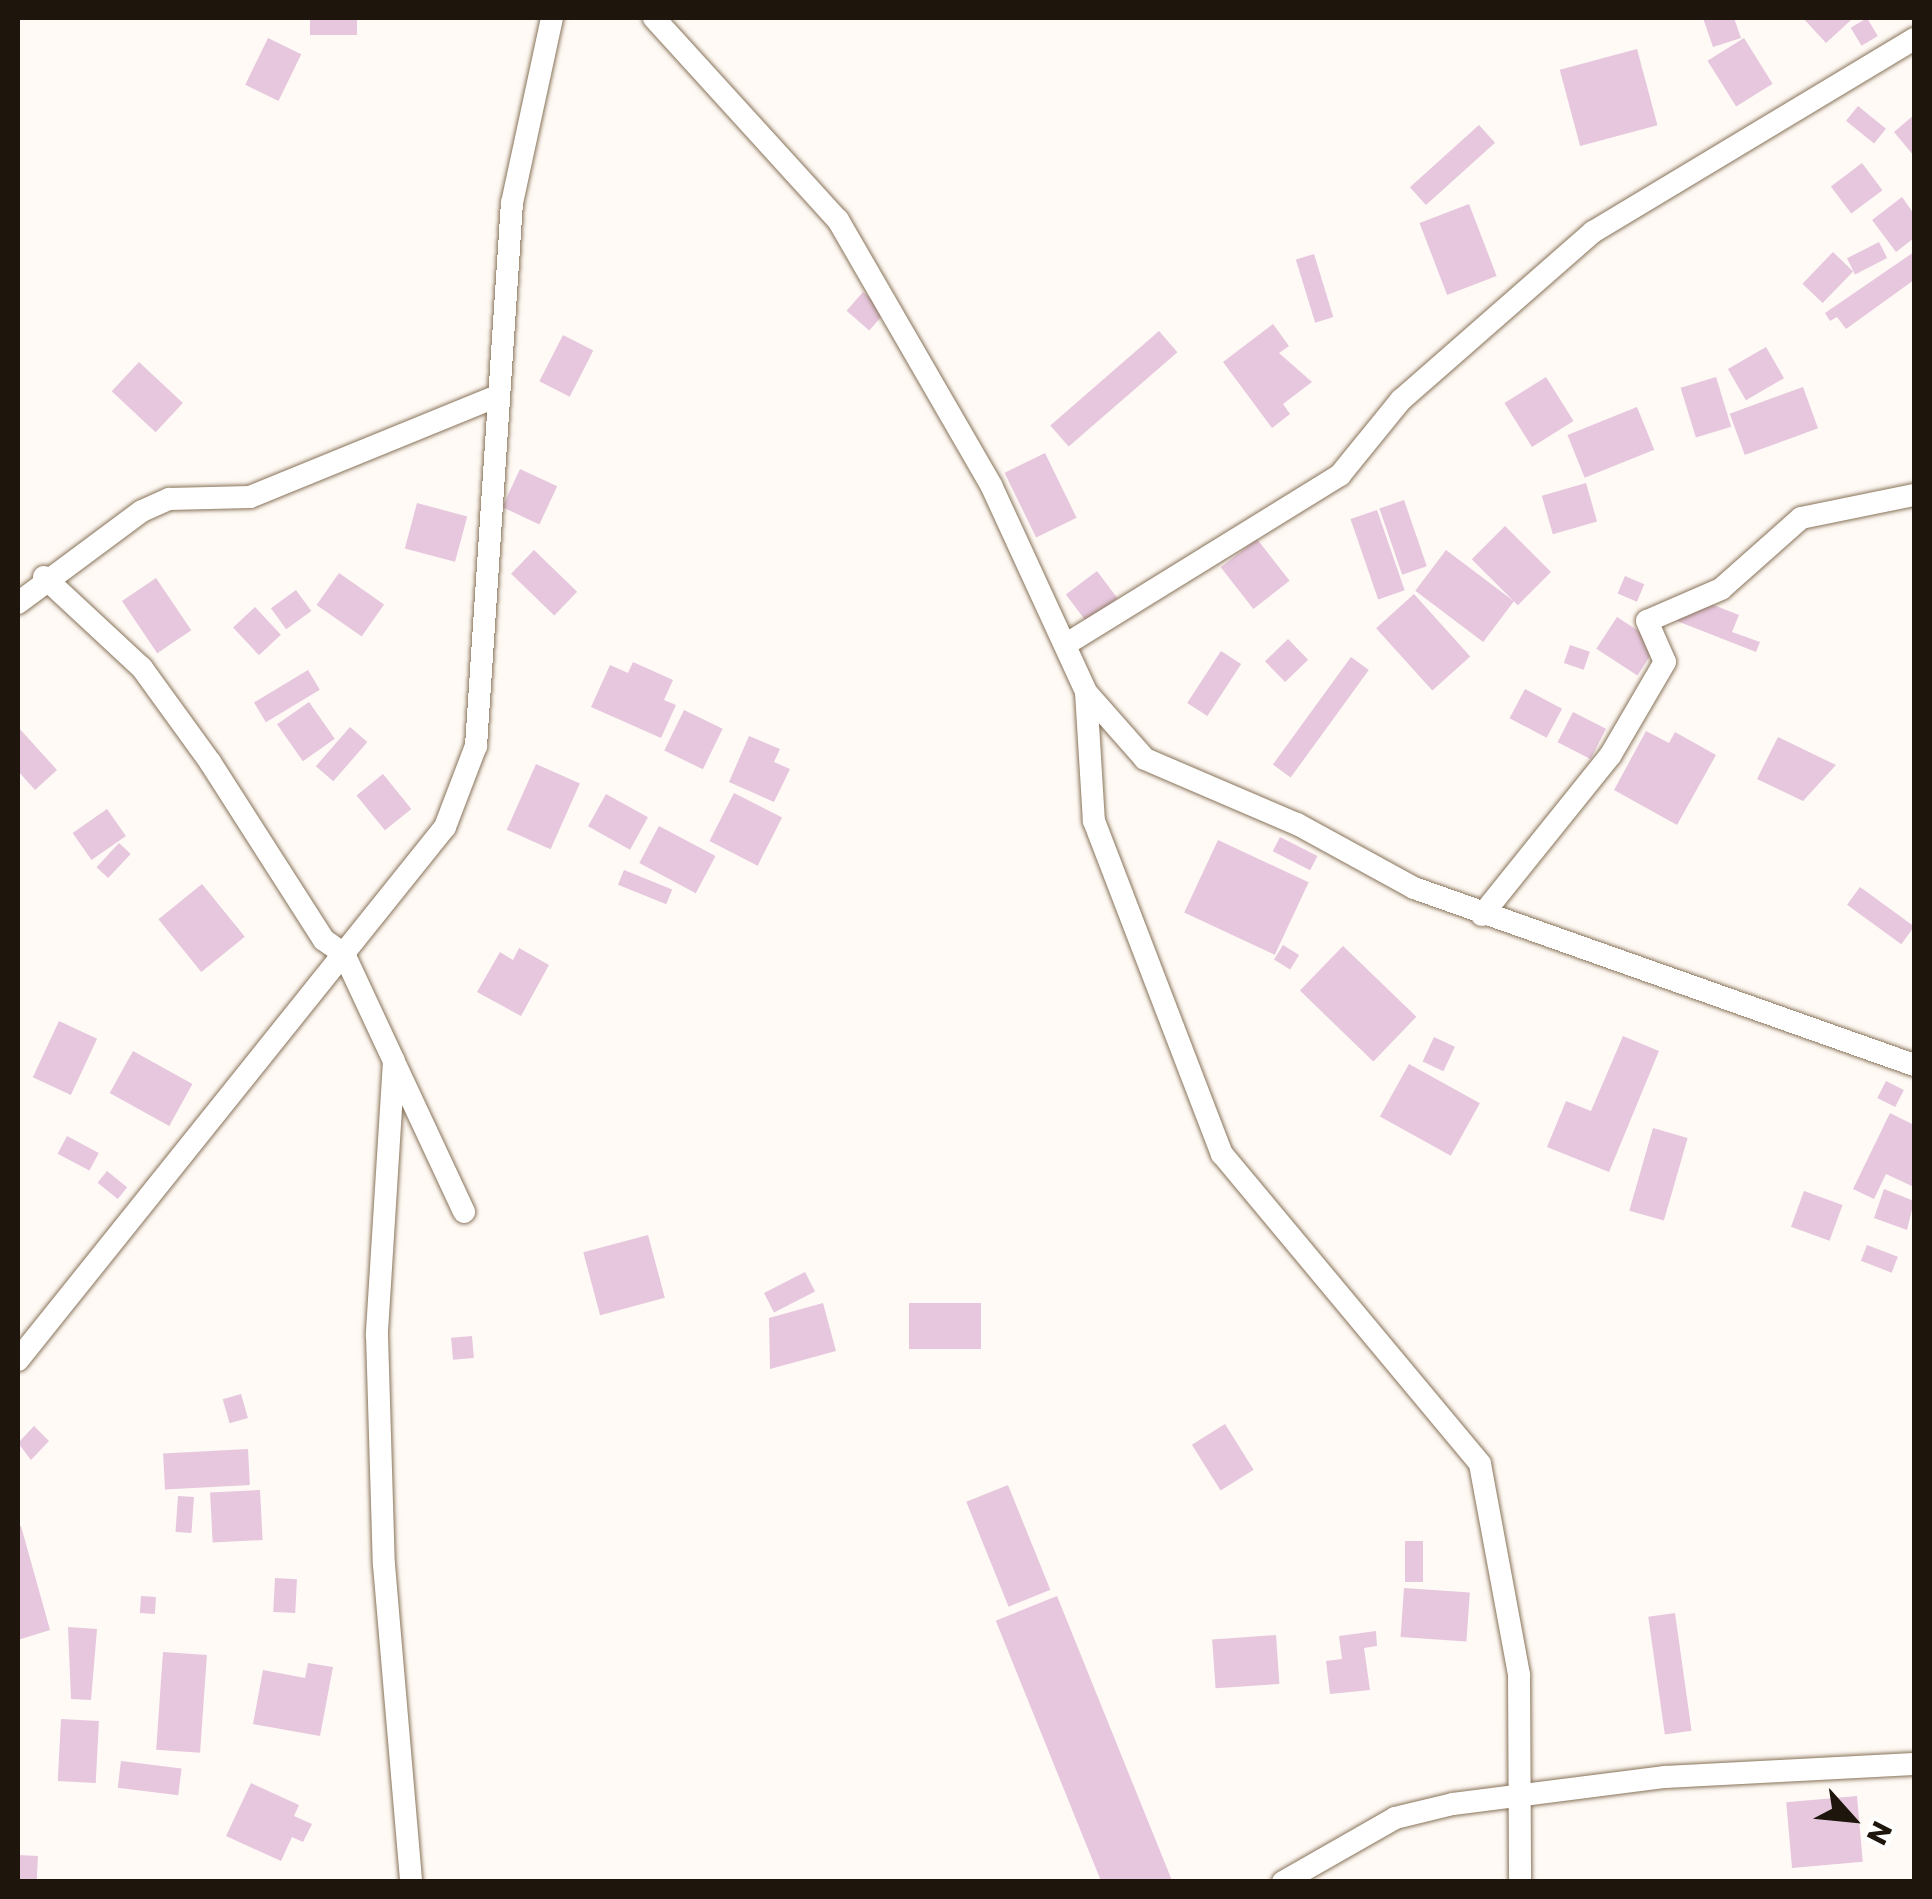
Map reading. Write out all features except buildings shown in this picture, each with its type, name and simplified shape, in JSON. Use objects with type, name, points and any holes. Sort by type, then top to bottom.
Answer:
[{"type":"street","points":[[18,1360],[445,828],[476,746],[493,398],[512,203],[552,18]]},
{"type":"street","points":[[654,18],[838,220],[991,485],[1068,642],[1086,692],[1094,821],[1222,1154],[1480,1464],[1518,1674],[1512,1797],[1520,1882]]},
{"type":"street","points":[[1068,642],[1340,475],[1401,400],[1594,232],[1914,39]]},
{"type":"street","points":[[18,603],[44,577],[170,499],[250,496],[493,398]]},
{"type":"street","points":[[1482,915],[1610,756],[1666,662],[1647,621],[1720,589],[1801,518],[1914,496]]},
{"type":"street","points":[[44,577],[142,668],[324,940],[344,954],[464,1212]]},
{"type":"street","points":[[1086,692],[1145,759],[1482,915],[1914,1065]]},
{"type":"street","points":[[394,1061],[377,1336],[384,1565],[411,1882]]},
{"type":"street","points":[[1283,1882],[1395,1818],[1512,1797],[1665,1777],[1914,1764]]}]
